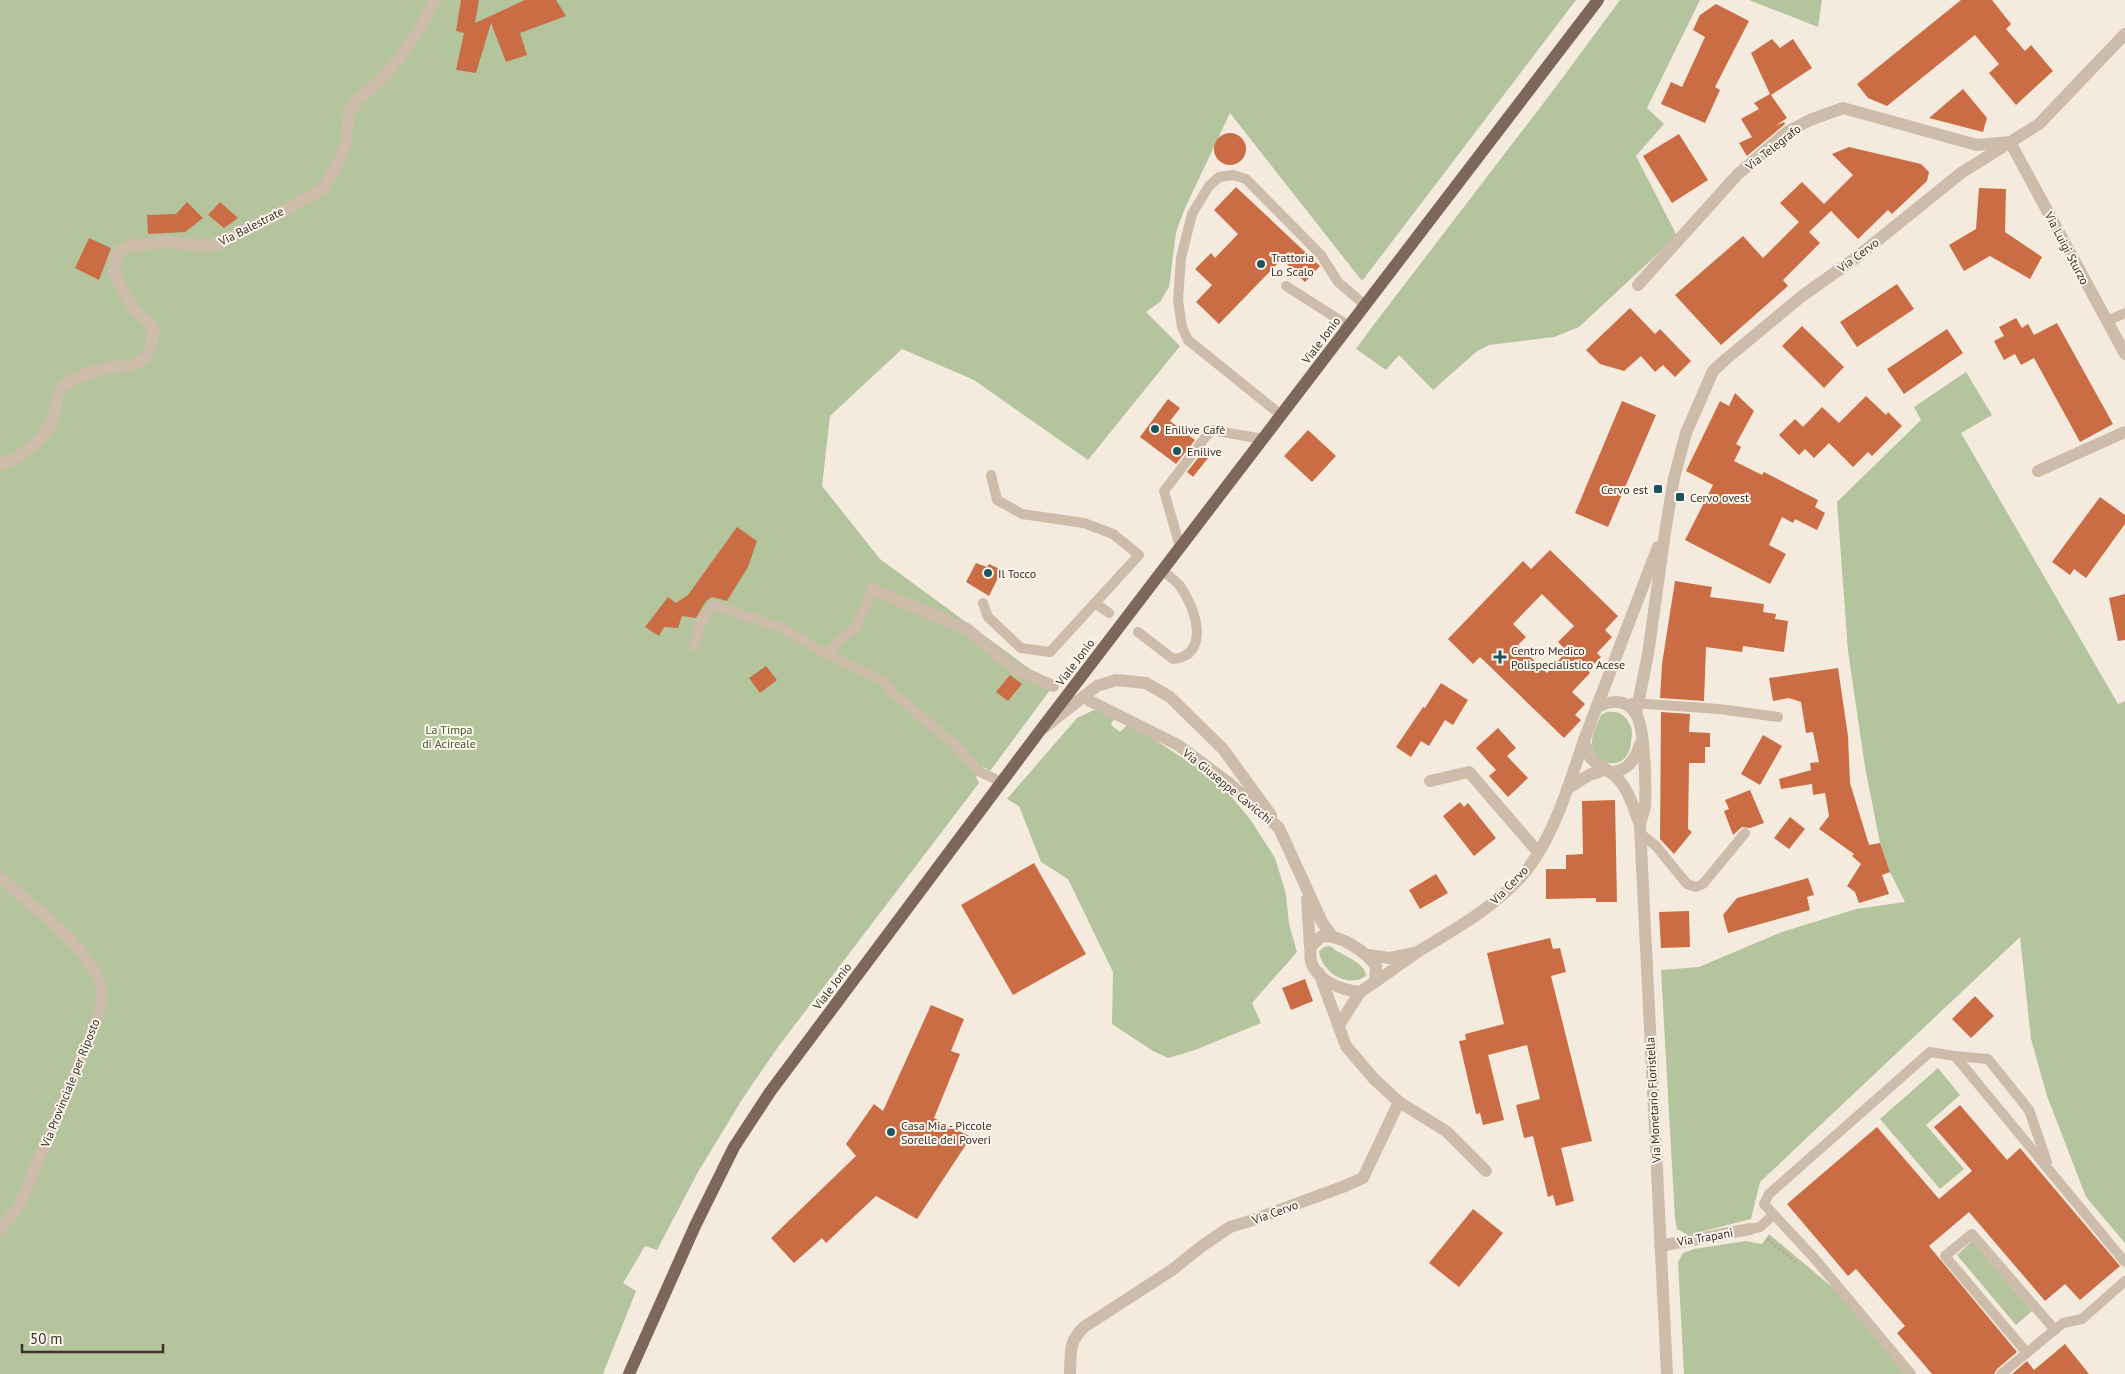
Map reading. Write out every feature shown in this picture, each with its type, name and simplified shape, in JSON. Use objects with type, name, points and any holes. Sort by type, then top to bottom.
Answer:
[{"type":"main road","name":"Viale Jonio","points":[[629,1374],[695,1226],[734,1147],[770,1092],[1039,732],[1598,0]]},
{"type":"street","name":"Via Balestrate","points":[[0,464],[12,460],[42,439],[50,426],[60,389],[93,372],[134,365],[148,354],[153,343],[153,328],[134,310],[114,274],[116,255],[120,250],[130,246],[168,242],[204,246],[219,244],[240,231],[262,223],[323,189],[339,162],[346,143],[349,112],[357,100],[376,85],[398,61],[426,18],[435,0]]},
{"type":"street","name":"Via Cervo","points":[[1666,526],[1674,478],[1686,433],[1714,371],[1802,296],[1857,257],[1961,173],[2040,124],[2125,34]]},
{"type":"street","name":"Via Telegrafo","points":[[1638,285],[1687,233],[1738,174],[1787,132],[1810,120],[1843,108],[1976,145],[2010,142]]},
{"type":"street","name":"Via Luigi Sturzo","points":[[2010,142],[2125,354]]},
{"type":"street","points":[[2038,471],[2125,432]]},
{"type":"street","points":[[1640,831],[1635,808],[1625,789],[1607,771],[1594,763],[1587,752],[1584,740],[1666,526]]},
{"type":"street","points":[[1640,831],[1645,807],[1644,766],[1637,709],[1648,654],[1666,526]]},
{"type":"street","points":[[872,589],[967,629],[1015,669],[1053,686]]},
{"type":"street","points":[[1039,732],[1097,686],[1116,680],[1146,683],[1170,696],[1223,749],[1256,792],[1279,828]]},
{"type":"street","name":"Via Giuseppe Cavicchi","points":[[1090,701],[1178,746],[1228,783],[1279,828],[1322,922],[1332,936]]},
{"type":"street","points":[[1596,708],[1606,702],[1619,701],[1637,709]]},
{"type":"street","name":"Via Cervo","points":[[1418,952],[1464,925],[1496,900],[1521,876],[1538,852],[1567,789],[1584,740]]},
{"type":"street","points":[[1567,789],[1589,775],[1607,771],[1615,772],[1626,767],[1633,761],[1641,741]]},
{"type":"street","points":[[1430,781],[1469,772],[1538,852]]},
{"type":"street","name":"Via Monetario Floristella","points":[[1640,831],[1667,1374]]},
{"type":"street","name":"Via Provinciale per Riposto","points":[[0,878],[82,951],[96,974],[102,994],[97,1020],[20,1204],[0,1229]]},
{"type":"street","points":[[1306,889],[1311,962],[1329,982],[1344,990],[1360,992]]},
{"type":"street","points":[[1310,947],[1322,936],[1332,936],[1368,955],[1389,958],[1418,952]]},
{"type":"street","points":[[1339,1025],[1360,992],[1418,952]]},
{"type":"street","points":[[1368,955],[1376,966],[1375,982]]},
{"type":"street","points":[[1319,973],[1346,1046],[1374,1079],[1399,1102],[1446,1131],[1486,1171]]},
{"type":"street","name":"Via Cervo","points":[[1070,1374],[1071,1347],[1075,1335],[1084,1327],[1172,1270],[1230,1227],[1327,1193],[1363,1178],[1399,1102]]},
{"type":"street","name":"Via Trapani","points":[[1660,1246],[1750,1229]]},
{"type":"lane","points":[[1281,415],[1188,340],[1182,327],[1178,300],[1181,258],[1192,214],[1209,186],[1219,177],[1233,174],[1246,179],[1321,255],[1338,282],[1365,305]]},
{"type":"lane","points":[[1286,286],[1350,326]]},
{"type":"lane","points":[[2107,321],[2125,313]]},
{"type":"lane","points":[[1180,547],[1164,491],[1211,430],[1263,439]]},
{"type":"lane","points":[[983,602],[988,617],[1021,648],[1050,652],[1139,555],[1114,534],[1084,523],[1022,514],[997,500],[991,475]]},
{"type":"lane","points":[[1138,632],[1173,659],[1183,658],[1190,652],[1196,641],[1197,623],[1187,598],[1178,584],[1162,570]]},
{"type":"lane","points":[[827,654],[857,626],[872,589]]},
{"type":"lane","points":[[1095,603],[1109,613]]},
{"type":"lane","points":[[694,646],[700,625],[712,605],[784,629],[827,654],[884,681],[894,694],[953,743],[980,772],[1002,782]]},
{"type":"lane","points":[[1637,709],[1719,709],[1778,717]]},
{"type":"lane","points":[[1640,831],[1656,846],[1687,884],[1696,886],[1703,884],[1745,833]]},
{"type":"lane","points":[[1912,1374],[1816,1259],[1764,1204],[1769,1194],[1930,1052],[1988,1059],[2029,1110],[2049,1170]]},
{"type":"lane","points":[[1955,1056],[2125,1262]]},
{"type":"lane","points":[[1750,1229],[1760,1227],[1773,1214]]},
{"type":"lane","points":[[2027,1353],[1946,1256],[1972,1234],[2054,1330]]},
{"type":"lane","points":[[2001,1374],[2063,1323],[2082,1319],[2125,1280]]},
{"type":"green space","name":"La Timpa di Acireale","points":[[0,0],[1576,0],[1362,281],[1230,113],[1185,208],[1176,232],[1169,287],[1160,302],[1146,312],[1180,346],[1088,460],[974,380],[902,349],[830,416],[822,486],[880,559],[1053,686],[990,771],[983,767],[976,777],[979,783],[778,1047],[743,1098],[698,1172],[657,1250],[645,1246],[623,1283],[636,1291],[603,1374],[0,1374]]},
{"type":"green space","points":[[1620,0],[1700,0],[1647,108],[1664,124],[1636,156],[1677,236],[1579,327],[1554,337],[1489,345],[1476,352],[1433,390],[1399,355],[1386,370],[1356,349]]},
{"type":"green space","points":[[1749,0],[1822,0],[1818,27]]},
{"type":"green space","points":[[1966,372],[1992,415],[1961,433],[2118,704],[2125,701],[2125,1243],[2086,1197],[2047,1096],[2031,1039],[2020,937],[1760,1182],[1751,1219],[1688,1235],[1677,1229],[1675,1219],[1661,970],[1699,967],[1782,932],[1856,909],[1905,902],[1890,872],[1880,843],[1865,767],[1848,651],[1837,502],[1921,420],[1914,407]]},
{"type":"green space","points":[[1094,710],[1115,717],[1111,725],[1120,732],[1129,723],[1198,768],[1229,794],[1250,819],[1275,858],[1286,894],[1289,924],[1297,952],[1252,1003],[1261,1023],[1195,1050],[1168,1058],[1153,1051],[1112,1024],[1113,972],[1068,879],[1041,862],[1019,806],[1007,799],[1077,718]]},
{"type":"green space","points":[[1607,712],[1617,712],[1622,715],[1632,730],[1629,752],[1624,759],[1617,763],[1603,761],[1597,757],[1593,750],[1592,738],[1594,731],[1601,715]]},
{"type":"green space","points":[[1330,946],[1361,966],[1366,976],[1359,980],[1351,981],[1330,972],[1321,959],[1319,951],[1324,947]]},
{"type":"green space","points":[[1938,1068],[1960,1095],[1926,1125],[1964,1169],[1940,1189],[1880,1119]]},
{"type":"green space","points":[[1769,1234],[1838,1292],[1905,1374],[1684,1374],[1678,1262],[1683,1253],[1694,1249],[1746,1241],[1762,1244]]},
{"type":"green space","points":[[1972,1241],[2032,1311],[2016,1325],[1957,1255]]},
{"type":"building","points":[[461,0],[479,0],[475,23],[525,0],[556,0],[566,16],[520,33],[527,55],[506,62],[491,23],[476,73],[456,70],[464,33],[456,31]]},
{"type":"building","points":[[1961,0],[1992,0],[2011,24],[2006,29],[2025,51],[2031,45],[2053,71],[2016,105],[1989,73],[1999,64],[1975,35],[1887,106],[1868,98],[1857,84]]},
{"type":"building","points":[[1716,4],[1749,21],[1715,87],[1720,90],[1705,123],[1661,104],[1671,82],[1682,87],[1705,37],[1693,30],[1700,15]]},
{"type":"building","points":[[1772,39],[1780,48],[1793,39],[1812,68],[1771,95],[1787,118],[1775,126],[1784,122],[1785,124],[1747,156],[1739,143],[1752,137],[1741,119],[1759,109],[1754,103],[1770,94],[1751,53]]},
{"type":"building","points":[[1963,89],[1987,118],[1983,132],[1929,118]]},
{"type":"building","points":[[1230,133],[1241,138],[1246,149],[1241,160],[1230,165],[1219,160],[1214,149],[1219,138]]},
{"type":"building","points":[[1679,134],[1708,180],[1672,203],[1643,156]]},
{"type":"building","points":[[1849,147],[1921,164],[1929,172],[1927,181],[1892,214],[1888,210],[1858,239],[1831,211],[1809,232],[1820,243],[1783,280],[1788,286],[1721,345],[1675,295],[1743,236],[1763,258],[1799,222],[1780,203],[1802,182],[1824,204],[1853,175],[1832,154]]},
{"type":"building","points":[[1236,187],[1320,266],[1305,282],[1282,259],[1219,324],[1196,302],[1212,285],[1195,269],[1211,253],[1215,258],[1238,234],[1214,210]]},
{"type":"building","points":[[1979,188],[2006,189],[2005,232],[2042,257],[2030,279],[1990,256],[1964,271],[1949,245],[1976,229]]},
{"type":"building","points":[[187,202],[203,218],[185,232],[148,234],[147,215],[176,214]]},
{"type":"building","points":[[220,202],[238,218],[224,228],[208,215]]},
{"type":"building","points":[[89,238],[111,248],[99,280],[75,268]]},
{"type":"building","points":[[1897,284],[1914,309],[1857,347],[1840,322]]},
{"type":"building","points":[[1630,308],[1655,334],[1660,329],[1691,361],[1675,377],[1663,365],[1655,372],[1641,356],[1624,371],[1600,364],[1586,350]]},
{"type":"building","points":[[2016,318],[2022,328],[2028,324],[2034,335],[2057,323],[2113,424],[2080,442],[2034,358],[2021,365],[2015,354],[2004,360],[1994,341],[2004,336],[1999,327]]},
{"type":"building","points":[[1802,326],[1844,367],[1824,388],[1782,346]]},
{"type":"building","points":[[1947,329],[1963,353],[1904,394],[1887,369]]},
{"type":"building","points":[[1735,393],[1754,411],[1736,444],[1741,447],[1734,461],[1762,475],[1764,472],[1818,500],[1815,507],[1825,513],[1817,530],[1795,519],[1793,523],[1782,517],[1769,545],[1786,554],[1770,584],[1685,540],[1713,485],[1686,471],[1720,401],[1729,406]]},
{"type":"building","points":[[1866,396],[1886,415],[1888,412],[1902,426],[1872,456],[1868,452],[1853,467],[1829,443],[1814,458],[1805,449],[1799,455],[1779,435],[1795,419],[1803,427],[1822,407],[1839,423]]},
{"type":"building","points":[[1168,399],[1180,408],[1170,421],[1195,440],[1176,464],[1140,437]]},
{"type":"building","points":[[1622,401],[1656,415],[1608,527],[1575,513]]},
{"type":"building","points":[[1308,430],[1336,456],[1312,482],[1284,456]]},
{"type":"building","points":[[1206,448],[1212,453],[1193,477],[1187,472]]},
{"type":"building","points":[[2100,497],[2125,515],[2125,524],[2086,578],[2074,569],[2070,575],[2052,562]]},
{"type":"building","points":[[737,527],[757,541],[748,567],[727,601],[712,597],[706,601],[696,618],[682,616],[678,628],[664,627],[659,636],[645,627],[668,597],[676,603],[688,595]]},
{"type":"building","points":[[1550,550],[1618,616],[1605,630],[1612,637],[1597,653],[1601,657],[1588,670],[1590,673],[1572,692],[1585,704],[1575,715],[1581,720],[1564,738],[1480,657],[1473,664],[1448,639],[1523,561],[1531,569]],"holes":[[[1542,594],[1574,626],[1558,642],[1567,651],[1547,673],[1518,645],[1526,637],[1513,624]]]},
{"type":"building","points":[[976,563],[987,567],[989,564],[1002,570],[989,596],[966,582]]},
{"type":"building","points":[[1675,581],[1712,587],[1710,597],[1764,604],[1763,612],[1776,614],[1775,619],[1788,621],[1784,652],[1743,646],[1742,652],[1706,647],[1704,701],[1660,698],[1662,664]]},
{"type":"building","points":[[2125,594],[2125,640],[2118,641],[2109,598]]},
{"type":"building","points":[[766,666],[777,680],[760,693],[749,678]]},
{"type":"building","points":[[1838,668],[1848,736],[1850,783],[1869,845],[1880,843],[1890,872],[1882,875],[1889,894],[1859,903],[1855,892],[1847,886],[1861,864],[1852,856],[1854,854],[1819,829],[1829,816],[1825,793],[1813,795],[1812,784],[1781,789],[1779,779],[1811,770],[1810,763],[1819,762],[1813,732],[1806,733],[1801,702],[1789,698],[1773,701],[1769,678]]},
{"type":"building","points":[[1010,675],[1022,684],[1008,701],[996,692]]},
{"type":"building","points":[[1441,683],[1468,700],[1453,725],[1445,720],[1429,746],[1421,741],[1411,757],[1396,747]]},
{"type":"building","points":[[1661,712],[1690,714],[1689,732],[1710,733],[1710,747],[1705,747],[1705,763],[1689,763],[1688,829],[1692,832],[1674,854],[1660,839]]},
{"type":"building","points":[[1498,728],[1516,748],[1507,756],[1528,778],[1508,797],[1489,776],[1496,770],[1476,748]]},
{"type":"building","points":[[1763,735],[1782,746],[1760,785],[1741,774]]},
{"type":"building","points":[[1750,790],[1764,823],[1750,828],[1742,827],[1733,835],[1724,811],[1729,809],[1725,800]]},
{"type":"building","points":[[1615,800],[1617,902],[1596,902],[1596,898],[1546,899],[1546,869],[1566,869],[1566,855],[1583,854],[1582,801]]},
{"type":"building","points":[[1460,802],[1464,807],[1468,803],[1496,838],[1474,856],[1443,816]]},
{"type":"building","points":[[1790,817],[1805,829],[1789,849],[1774,838]]},
{"type":"building","points":[[1034,863],[1086,954],[1013,995],[961,905]]},
{"type":"building","points":[[1436,874],[1448,893],[1420,909],[1409,890]]},
{"type":"building","points":[[1808,878],[1814,895],[1807,897],[1810,910],[1728,933],[1723,915],[1737,898]]},
{"type":"building","points":[[1689,911],[1690,947],[1661,948],[1659,912]]},
{"type":"building","points":[[1550,938],[1553,949],[1560,948],[1566,972],[1551,976],[1592,1141],[1561,1148],[1574,1201],[1556,1206],[1553,1195],[1548,1197],[1533,1136],[1524,1138],[1516,1105],[1540,1099],[1527,1045],[1488,1055],[1504,1120],[1483,1125],[1480,1113],[1476,1114],[1459,1041],[1466,1040],[1465,1034],[1504,1024],[1487,953]]},
{"type":"building","points":[[1305,979],[1313,1001],[1291,1010],[1282,988]]},
{"type":"building","points":[[1975,996],[1994,1016],[1971,1038],[1952,1019]]},
{"type":"building","name":"Casa Mia - Piccole Sorelle dei Poveri","points":[[931,1005],[964,1019],[951,1051],[960,1054],[934,1118],[971,1137],[917,1219],[876,1196],[826,1243],[822,1238],[794,1263],[771,1238],[856,1156],[846,1144],[874,1104],[883,1111]]},
{"type":"building","points":[[1960,1105],[2007,1160],[2020,1148],[2120,1266],[2080,1300],[2065,1284],[2045,1301],[1969,1212],[1929,1246],[2017,1352],[1997,1369],[1994,1374],[1932,1374],[1897,1333],[1905,1326],[1856,1269],[1848,1276],[1787,1204],[1877,1127],[1939,1199],[1972,1171],[1934,1127]]},
{"type":"building","points":[[1473,1209],[1503,1233],[1459,1287],[1429,1263]]},
{"type":"building","points":[[2065,1344],[2089,1374],[2012,1374],[2027,1361],[2034,1370]]},
{"type":"place","name":"Trattoria Lo Scalo","points":[[1261,264]]},
{"type":"place","name":"Enilive Cafè","points":[[1155,429]]},
{"type":"place","name":"Enilive","points":[[1177,451]]},
{"type":"place","name":"Cervo est","points":[[1658,489]]},
{"type":"place","name":"Cervo ovest","points":[[1680,497]]},
{"type":"place","name":"Il Tocco","points":[[988,573]]},
{"type":"place","name":"Centro Medico Polispecialistico Acese","points":[[1500,657]]},
{"type":"place","name":"Casa Mia - Piccole Sorelle dei Poveri","points":[[891,1132]]}]
